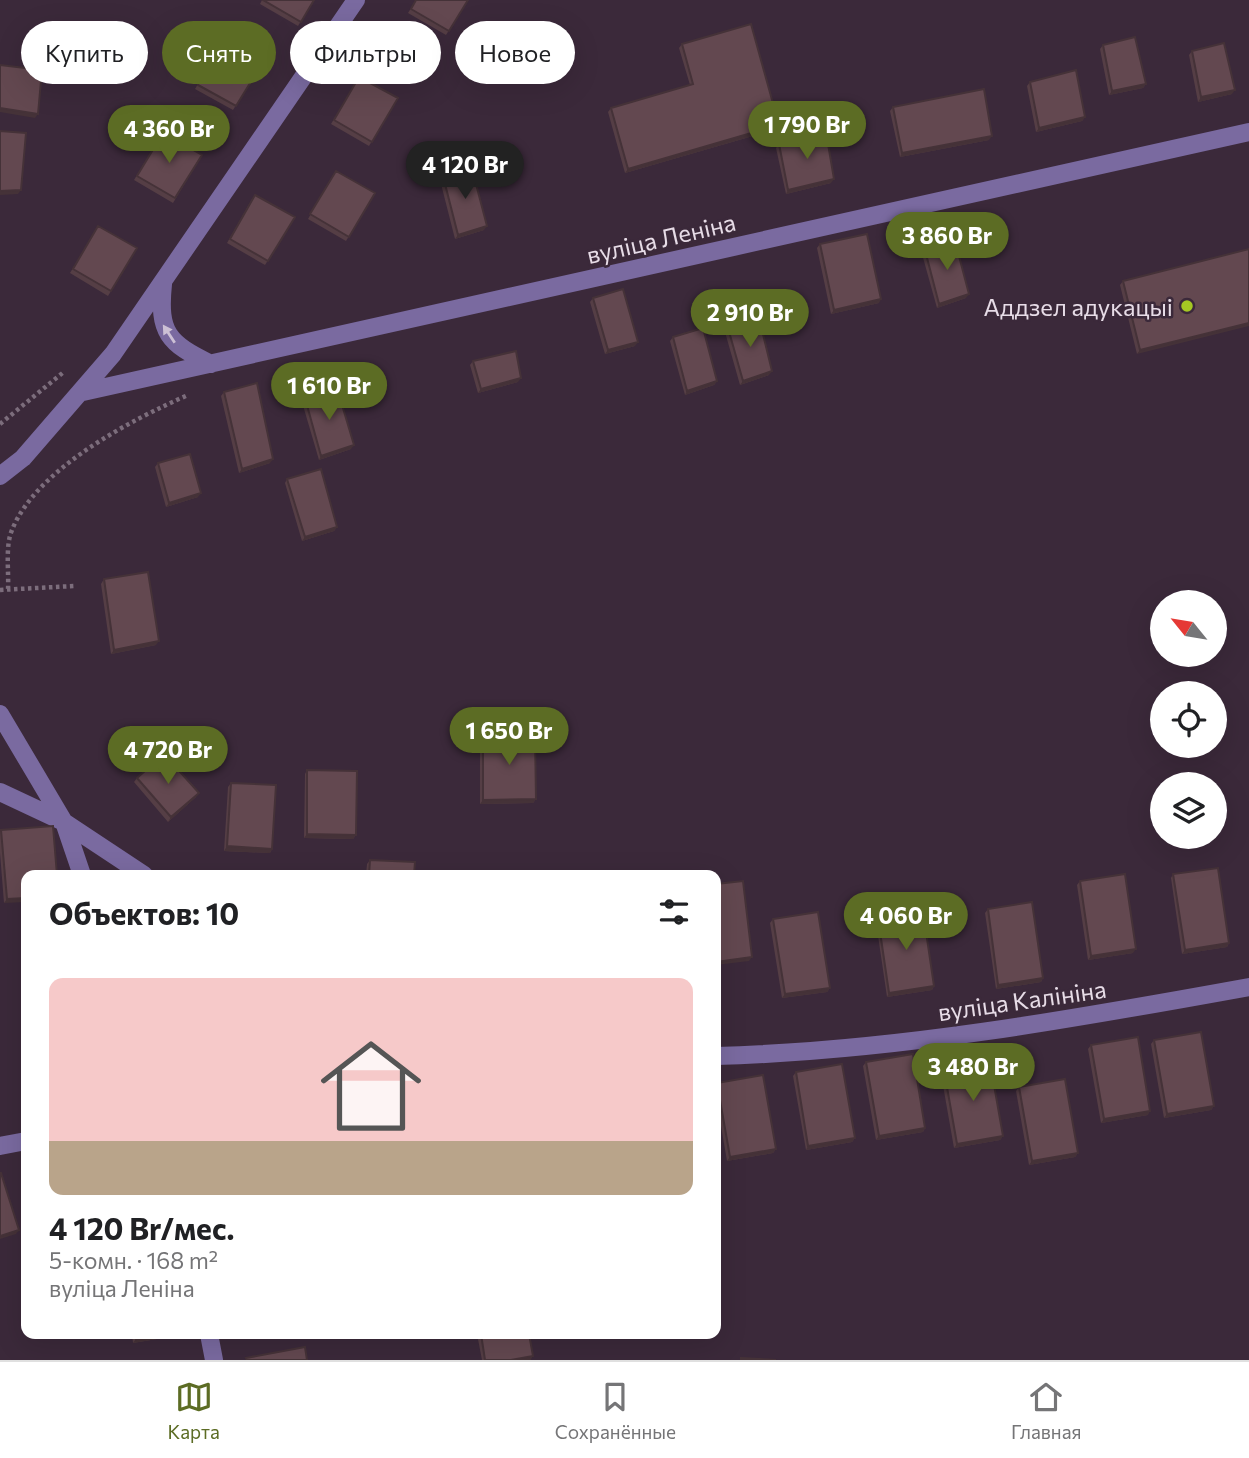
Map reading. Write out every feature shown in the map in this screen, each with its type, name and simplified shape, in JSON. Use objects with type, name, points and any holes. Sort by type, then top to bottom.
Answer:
[{"type":"street","points":[[0,476],[23,458],[83,392],[163,283],[356,0]]},
{"type":"street","name":"вуліца Леніна","points":[[83,392],[1249,132]]},
{"type":"street","points":[[163,283],[160,313],[165,331],[181,349],[211,364]]},
{"type":"street","points":[[0,714],[64,822],[80,870]]},
{"type":"street","points":[[0,792],[64,822],[136,870]]},
{"type":"street","name":"вуліца Калініна","points":[[721,1056],[803,1054],[1059,1021],[1249,987]]},
{"type":"street","points":[[0,1146],[21,1142]]},
{"type":"street","points":[[210,1339],[214,1360]]},
{"type":"path","points":[[8,589],[11,531],[38,487],[132,420],[190,394]]},
{"type":"path","points":[[0,590],[74,586]]},
{"type":"building","points":[[263,0],[314,0],[299,21]]},
{"type":"building","points":[[416,0],[468,0],[449,31],[441,26],[441,21],[432,21],[411,9]]},
{"type":"building","points":[[751,24],[779,125],[628,169],[611,108],[693,84],[682,44]]},
{"type":"building","points":[[1135,37],[1146,84],[1112,91],[1103,45]]},
{"type":"building","points":[[1224,43],[1235,90],[1201,97],[1192,51]]},
{"type":"building","points":[[0,65],[21,68],[21,84],[41,84],[38,114],[0,108]]},
{"type":"building","points":[[1076,70],[1085,117],[1039,128],[1030,82]]},
{"type":"building","points":[[199,84],[250,84],[236,106]]},
{"type":"building","points":[[355,84],[372,84],[398,98],[372,142],[334,120]]},
{"type":"building","points":[[984,89],[992,136],[902,153],[893,107]]},
{"type":"building","points":[[0,131],[26,133],[21,190],[0,191]]},
{"type":"building","points":[[826,132],[834,179],[788,190],[779,144]]},
{"type":"building","points":[[163,133],[202,155],[175,198],[137,176]]},
{"type":"building","points":[[471,165],[487,226],[458,235],[443,176]]},
{"type":"building","points":[[336,171],[375,193],[349,237],[310,214]]},
{"type":"building","points":[[255,195],[295,217],[268,261],[230,239]]},
{"type":"building","points":[[98,226],[137,248],[111,291],[73,269]]},
{"type":"building","points":[[867,234],[881,299],[834,310],[820,244]]},
{"type":"building","points":[[955,241],[969,294],[939,304],[925,250]]},
{"type":"building","name":"Аддзел адукацыі","points":[[1249,249],[1249,323],[1140,350],[1123,281]]},
{"type":"building","points":[[623,289],[638,342],[608,350],[593,298]]},
{"type":"building","points":[[759,318],[772,371],[743,381],[728,328]]},
{"type":"building","points":[[703,328],[717,381],[687,391],[673,337]]},
{"type":"building","points":[[516,351],[521,378],[481,389],[473,361]]},
{"type":"building","points":[[257,383],[273,459],[242,469],[224,392]]},
{"type":"building","points":[[337,388],[354,445],[321,456],[305,398]]},
{"type":"building","points":[[190,454],[201,493],[169,503],[158,463]]},
{"type":"building","points":[[321,469],[337,527],[305,537],[287,479]]},
{"type":"building","points":[[148,572],[159,641],[114,650],[104,579]]},
{"type":"building","points":[[535,734],[536,799],[483,800],[483,735]]},
{"type":"building","points":[[164,754],[199,793],[171,817],[137,778]]},
{"type":"building","points":[[307,770],[357,771],[356,835],[307,834]]},
{"type":"building","points":[[231,783],[276,785],[272,849],[227,846]]},
{"type":"building","points":[[53,826],[57,870],[21,870],[21,898],[7,899],[1,830]]},
{"type":"building","points":[[370,860],[415,862],[414,870],[369,870]]},
{"type":"building","points":[[1218,868],[1229,943],[1185,950],[1173,874]]},
{"type":"building","points":[[1125,874],[1136,949],[1091,956],[1080,881]]},
{"type":"building","points":[[743,881],[752,957],[721,961],[721,883]]},
{"type":"building","points":[[1032,902],[1043,978],[998,985],[988,909]]},
{"type":"building","points":[[923,911],[934,986],[889,993],[878,918]]},
{"type":"building","points":[[818,912],[830,988],[785,994],[773,919]]},
{"type":"building","points":[[1201,1032],[1214,1106],[1167,1114],[1154,1040]]},
{"type":"building","points":[[1138,1037],[1150,1111],[1104,1119],[1091,1045]]},
{"type":"building","points":[[913,1054],[925,1128],[879,1136],[866,1062]]},
{"type":"building","points":[[990,1062],[1003,1136],[957,1144],[944,1070]]},
{"type":"building","points":[[842,1064],[855,1138],[808,1146],[796,1072]]},
{"type":"building","points":[[763,1075],[776,1149],[730,1157],[721,1106],[721,1082]]},
{"type":"building","points":[[1065,1079],[1078,1153],[1032,1161],[1019,1087]]},
{"type":"building","points":[[0,1173],[19,1230],[0,1236]]},
{"type":"building","points":[[482,1339],[530,1339],[533,1356],[511,1360],[485,1360]]},
{"type":"building","points":[[305,1347],[307,1360],[246,1358]]},
{"type":"building","points":[[741,1358],[776,1360],[741,1360]]},
{"type":"place","name":"Аддзел адукацыі","points":[[1187,306]]}]
